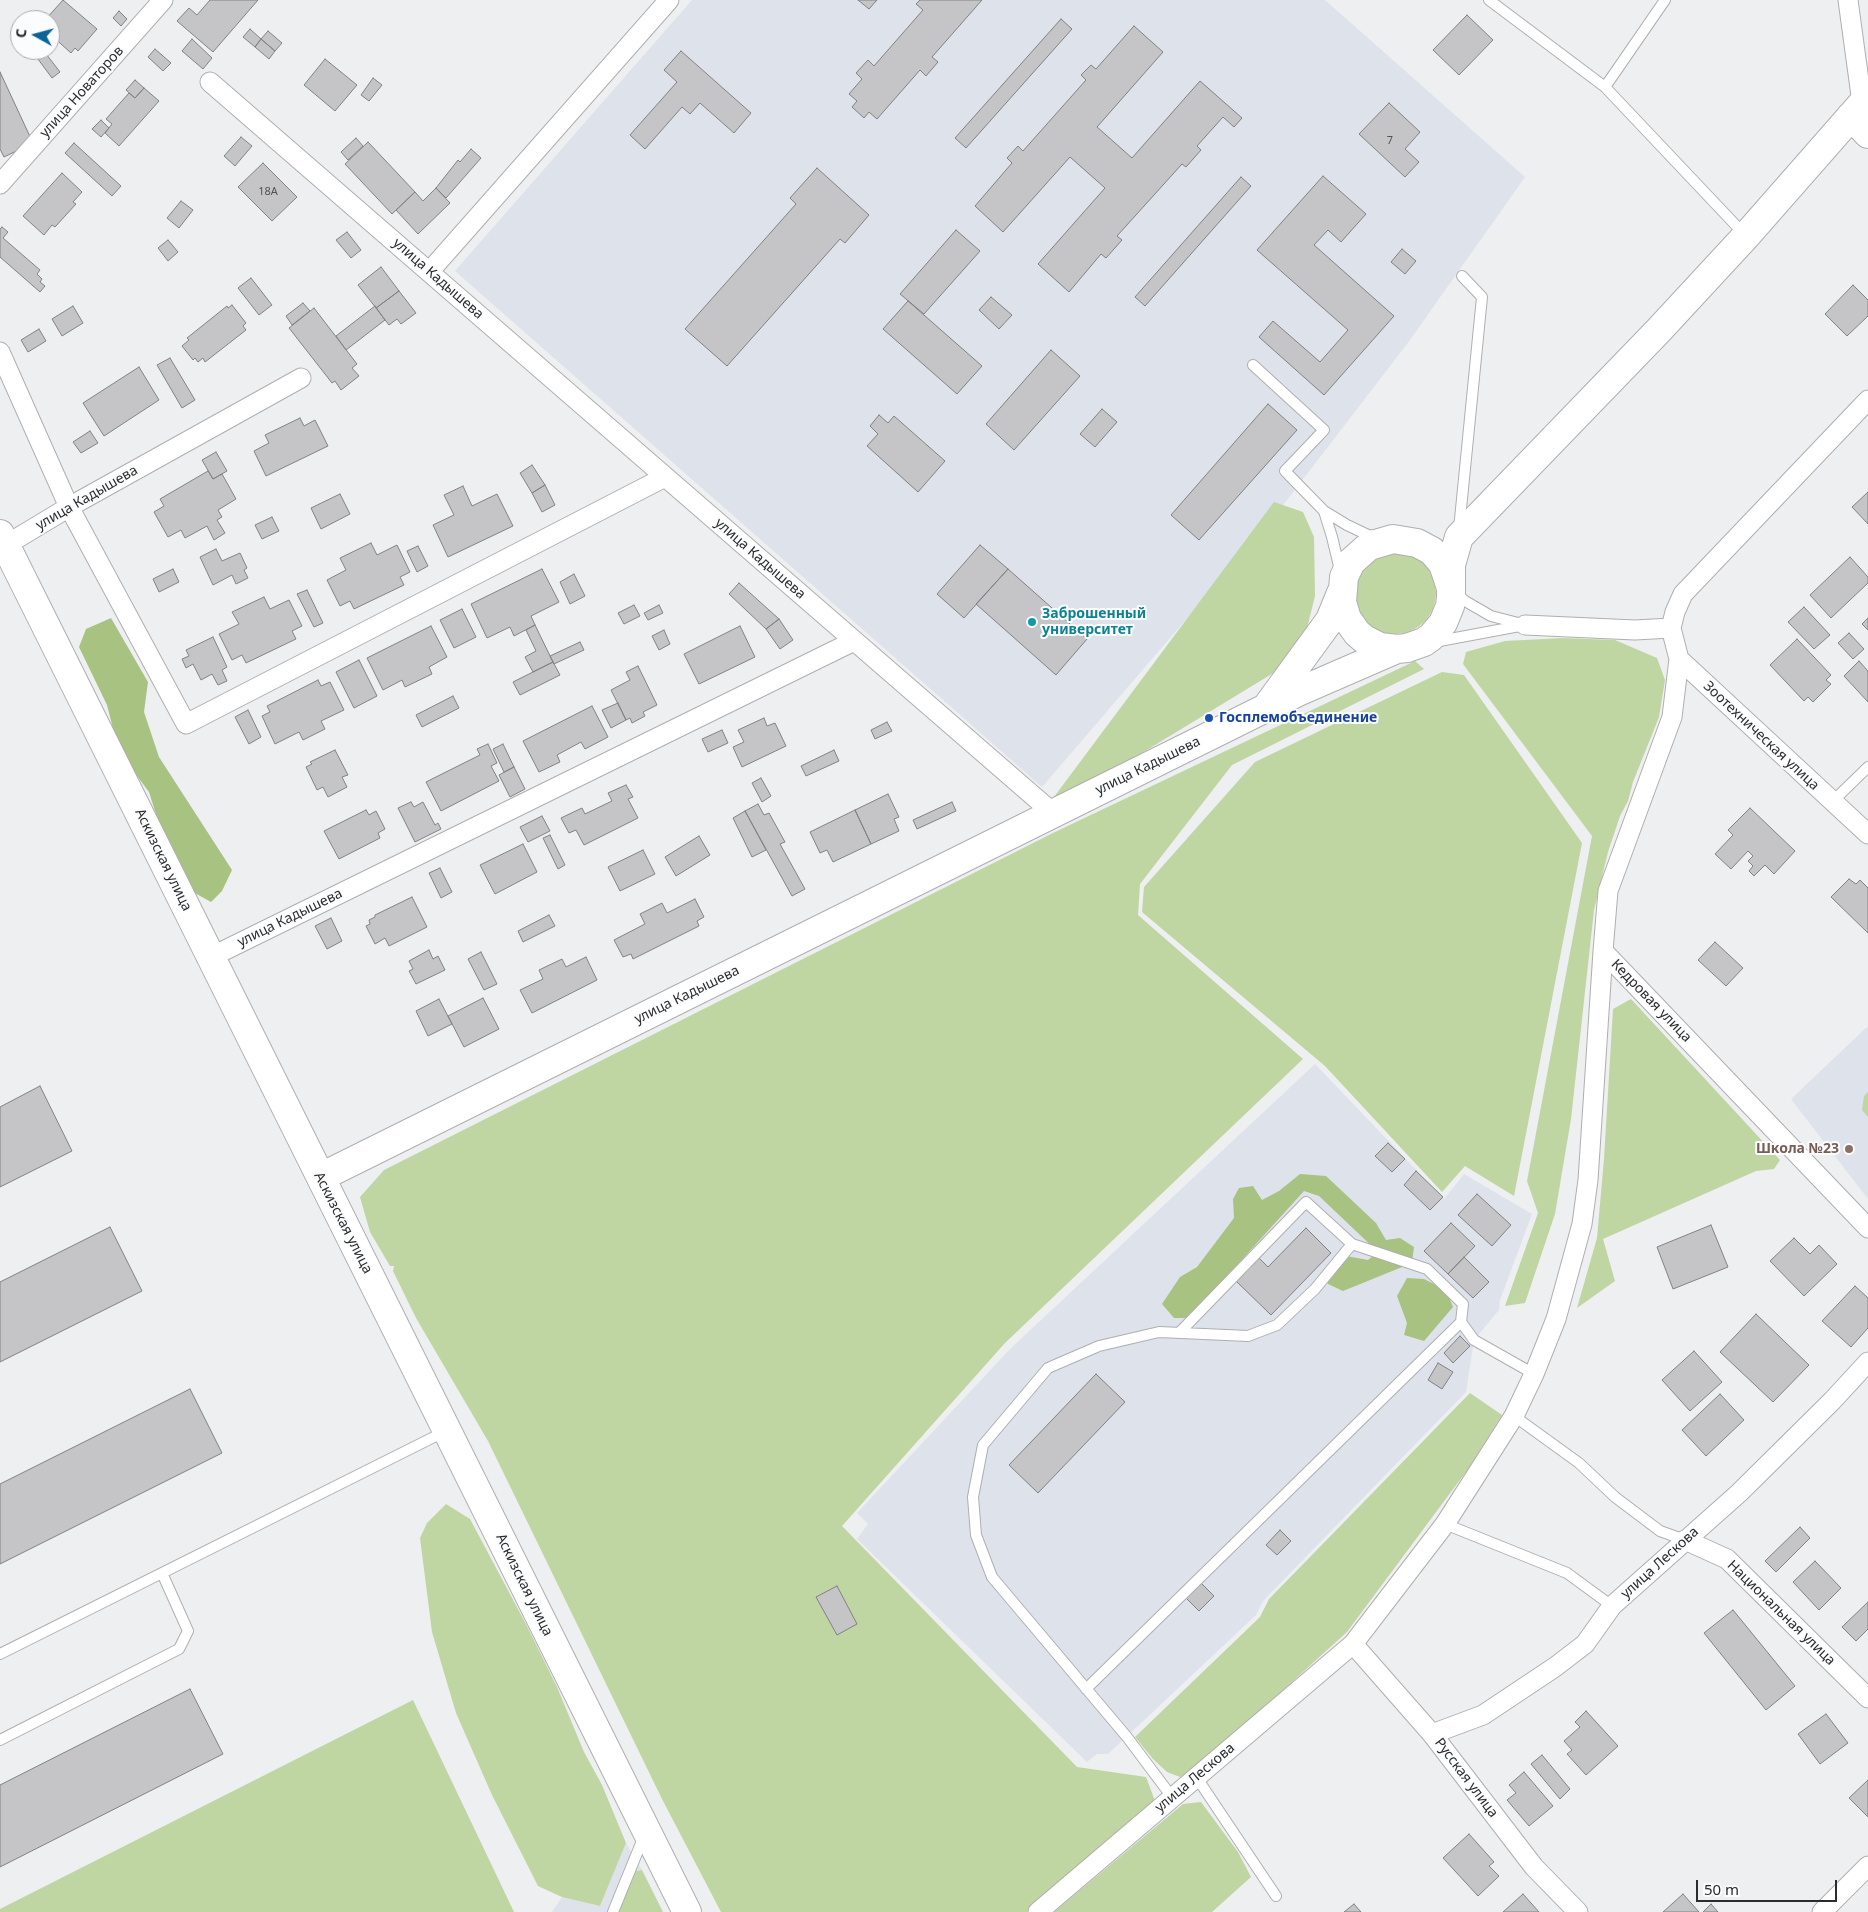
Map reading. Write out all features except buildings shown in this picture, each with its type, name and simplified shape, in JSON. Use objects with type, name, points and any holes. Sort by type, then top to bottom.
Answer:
[{"type":"street","name":"улица Новаторов","points":[[0,184],[163,0]]},
{"type":"street","points":[[429,272],[669,0]]},
{"type":"street","points":[[1341,594],[1347,619],[1357,633],[1380,647],[1406,647],[1431,636],[1443,623],[1450,606],[1451,565],[1458,537],[1659,330],[1862,112],[1848,0]]},
{"type":"street","name":"улица Кадышева","points":[[210,82],[1053,813]]},
{"type":"street","points":[[0,352],[69,507],[186,724],[665,477]]},
{"type":"street","name":"улица Кадышева","points":[[3,540],[69,507],[301,378]]},
{"type":"street","points":[[1679,659],[1671,628],[1675,612],[1683,594],[1868,400]]},
{"type":"street","points":[[1266,708],[1330,620],[1341,594],[1347,570],[1356,556],[1369,546],[1401,539],[1458,537]]},
{"type":"street","points":[[1401,539],[1425,546],[1438,557],[1447,571],[1451,588]]},
{"type":"street","name":"Аскизская улица","points":[[3,540],[687,1912]]},
{"type":"street","points":[[1525,625],[1635,630],[1671,628]]},
{"type":"street","name":"улица Кадышева","points":[[211,958],[854,641]]},
{"type":"street","name":"улица Кадышева","points":[[321,1177],[1298,692],[1406,647]]},
{"type":"street","name":"Зоотехническая улица","points":[[1679,659],[1868,834]]},
{"type":"street","name":"Кедровая улица","points":[[1679,659],[1672,717],[1608,891],[1603,951],[1868,1228]]},
{"type":"street","name":"улица Лескова","points":[[1038,1912],[1353,1644],[1446,1524],[1514,1416],[1534,1374],[1556,1319],[1582,1224],[1588,1180],[1603,951]]},
{"type":"street","name":"улица Лескова","points":[[1432,1734],[1483,1715],[1555,1667],[1585,1644],[1612,1606],[1739,1493],[1832,1401],[1868,1362]]},
{"type":"street","name":"Национальная улица","points":[[1685,1540],[1727,1559],[1868,1698]]},
{"type":"street","name":"Русская улица","points":[[1353,1644],[1432,1734],[1534,1867],[1578,1912]]},
{"type":"street","points":[[1822,1912],[1868,1866]]},
{"type":"lane","points":[[1488,0],[1605,87],[1746,236]]},
{"type":"lane","points":[[1605,87],[1665,0]]},
{"type":"lane","points":[[1458,537],[1482,297],[1462,276]]},
{"type":"lane","points":[[1253,365],[1324,430],[1285,471],[1324,511],[1347,525],[1368,534],[1401,539]]},
{"type":"lane","points":[[1324,511],[1339,563],[1341,594]]},
{"type":"lane","points":[[1451,588],[1465,601],[1491,616],[1525,625]]},
{"type":"lane","points":[[1406,647],[1525,625]]},
{"type":"lane","points":[[1832,802],[1868,767]]},
{"type":"lane","points":[[1086,1689],[1461,1322],[1463,1304],[1427,1268],[1352,1244],[1306,1202],[1180,1332]]},
{"type":"lane","points":[[1172,1797],[1127,1737],[992,1577],[976,1535],[973,1496],[983,1446],[1048,1368],[1099,1346],[1159,1332],[1248,1336],[1277,1325],[1315,1288],[1352,1244]]},
{"type":"lane","points":[[1461,1322],[1474,1340],[1534,1374]]},
{"type":"lane","points":[[1514,1416],[1579,1463],[1615,1496],[1660,1532],[1685,1540]]},
{"type":"lane","points":[[0,1654],[447,1430]]},
{"type":"lane","points":[[1446,1524],[1568,1573],[1612,1606]]},
{"type":"lane","points":[[0,1740],[179,1649],[188,1631],[162,1573]]},
{"type":"lane","points":[[1197,1778],[1276,1896]]},
{"type":"lane","points":[[614,1912],[646,1830]]},
{"type":"shaded area","points":[[692,0],[1325,0],[1525,177],[1410,340],[1274,517],[1042,787],[455,271]]},
{"type":"shaded area","name":"Школа №23","points":[[1868,1026],[1868,1199],[1791,1099]]},
{"type":"shaded area","points":[[1315,1064],[1444,1199],[1464,1174],[1532,1214],[1500,1300],[1499,1310],[1474,1340],[1466,1392],[1263,1601],[1256,1615],[1108,1754],[1097,1754],[1087,1762],[857,1539],[868,1524],[857,1513],[1010,1349]]},
{"type":"shaded area","points":[[626,1843],[642,1870],[636,1871],[617,1912],[552,1912],[562,1897],[600,1906]]},
{"type":"green space","points":[[1274,502],[1303,512],[1314,537],[1315,596],[1307,628],[1275,672],[1063,801],[1048,805]]},
{"type":"green space","points":[[1395,552],[1411,555],[1424,564],[1433,577],[1436,593],[1433,609],[1424,622],[1411,631],[1395,634],[1379,631],[1366,622],[1357,609],[1354,593],[1357,577],[1366,564],[1379,555]]},
{"type":"green space","points":[[111,618],[148,682],[144,712],[159,757],[232,870],[222,891],[211,902],[193,892],[160,827],[149,792],[119,752],[107,705],[79,647],[86,629]]},
{"type":"green space","points":[[1563,638],[1615,640],[1657,658],[1665,680],[1659,717],[1633,782],[1628,801],[1620,816],[1608,852],[1594,910],[1571,1119],[1555,1214],[1525,1303],[1505,1306],[1538,1213],[1527,1181],[1592,836],[1463,664],[1466,652],[1505,641]]},
{"type":"green space","points":[[1415,661],[1424,669],[1232,765],[1140,884],[1138,915],[1303,1059],[1005,1343],[842,1526],[1077,1767],[1146,1777],[1155,1801],[1027,1912],[721,1912],[662,1799],[488,1441],[416,1318],[393,1271],[394,1266],[390,1266],[370,1232],[360,1197],[384,1170],[1055,832]]},
{"type":"green space","points":[[1442,672],[1464,675],[1582,843],[1514,1196],[1465,1166],[1442,1192],[1325,1066],[1142,912],[1144,887],[1255,762]]},
{"type":"green space","points":[[1631,999],[1780,1160],[1774,1169],[1756,1171],[1603,1239],[1615,1281],[1577,1308],[1597,1238],[1613,1009]]},
{"type":"green space","points":[[1868,1092],[1868,1117],[1862,1110],[1864,1096]]},
{"type":"green space","points":[[1300,1174],[1326,1176],[1376,1223],[1386,1240],[1400,1238],[1414,1247],[1412,1263],[1343,1291],[1328,1284],[1325,1271],[1346,1256],[1368,1260],[1378,1252],[1319,1196],[1304,1191],[1189,1318],[1174,1318],[1162,1304],[1180,1277],[1197,1267],[1234,1218],[1233,1199],[1239,1188],[1253,1186],[1262,1200],[1279,1191]]},
{"type":"green space","points":[[1407,1278],[1424,1279],[1446,1290],[1453,1307],[1424,1341],[1404,1335],[1407,1323],[1397,1296]]},
{"type":"green space","points":[[1470,1393],[1502,1415],[1468,1469],[1347,1632],[1196,1769],[1180,1777],[1167,1772],[1153,1759],[1135,1737],[1260,1617],[1269,1599]]},
{"type":"green space","points":[[446,1504],[470,1519],[527,1626],[557,1687],[584,1752],[602,1785],[626,1843],[600,1906],[562,1897],[538,1886],[492,1795],[456,1713],[432,1632],[420,1538],[427,1523]]},
{"type":"green space","points":[[413,1700],[514,1912],[0,1912],[0,1909]]},
{"type":"green space","points":[[1201,1802],[1238,1852],[1251,1877],[1212,1912],[1054,1912],[1183,1804]]},
{"type":"green space","points":[[642,1870],[663,1912],[617,1912],[636,1871]]},
{"type":"place","name":"Заброшенный университет","points":[[1032,622]]},
{"type":"place","name":"Госплемобъединение","points":[[1209,718]]},
{"type":"place","name":"Школа №23","points":[[1849,1149]]}]
